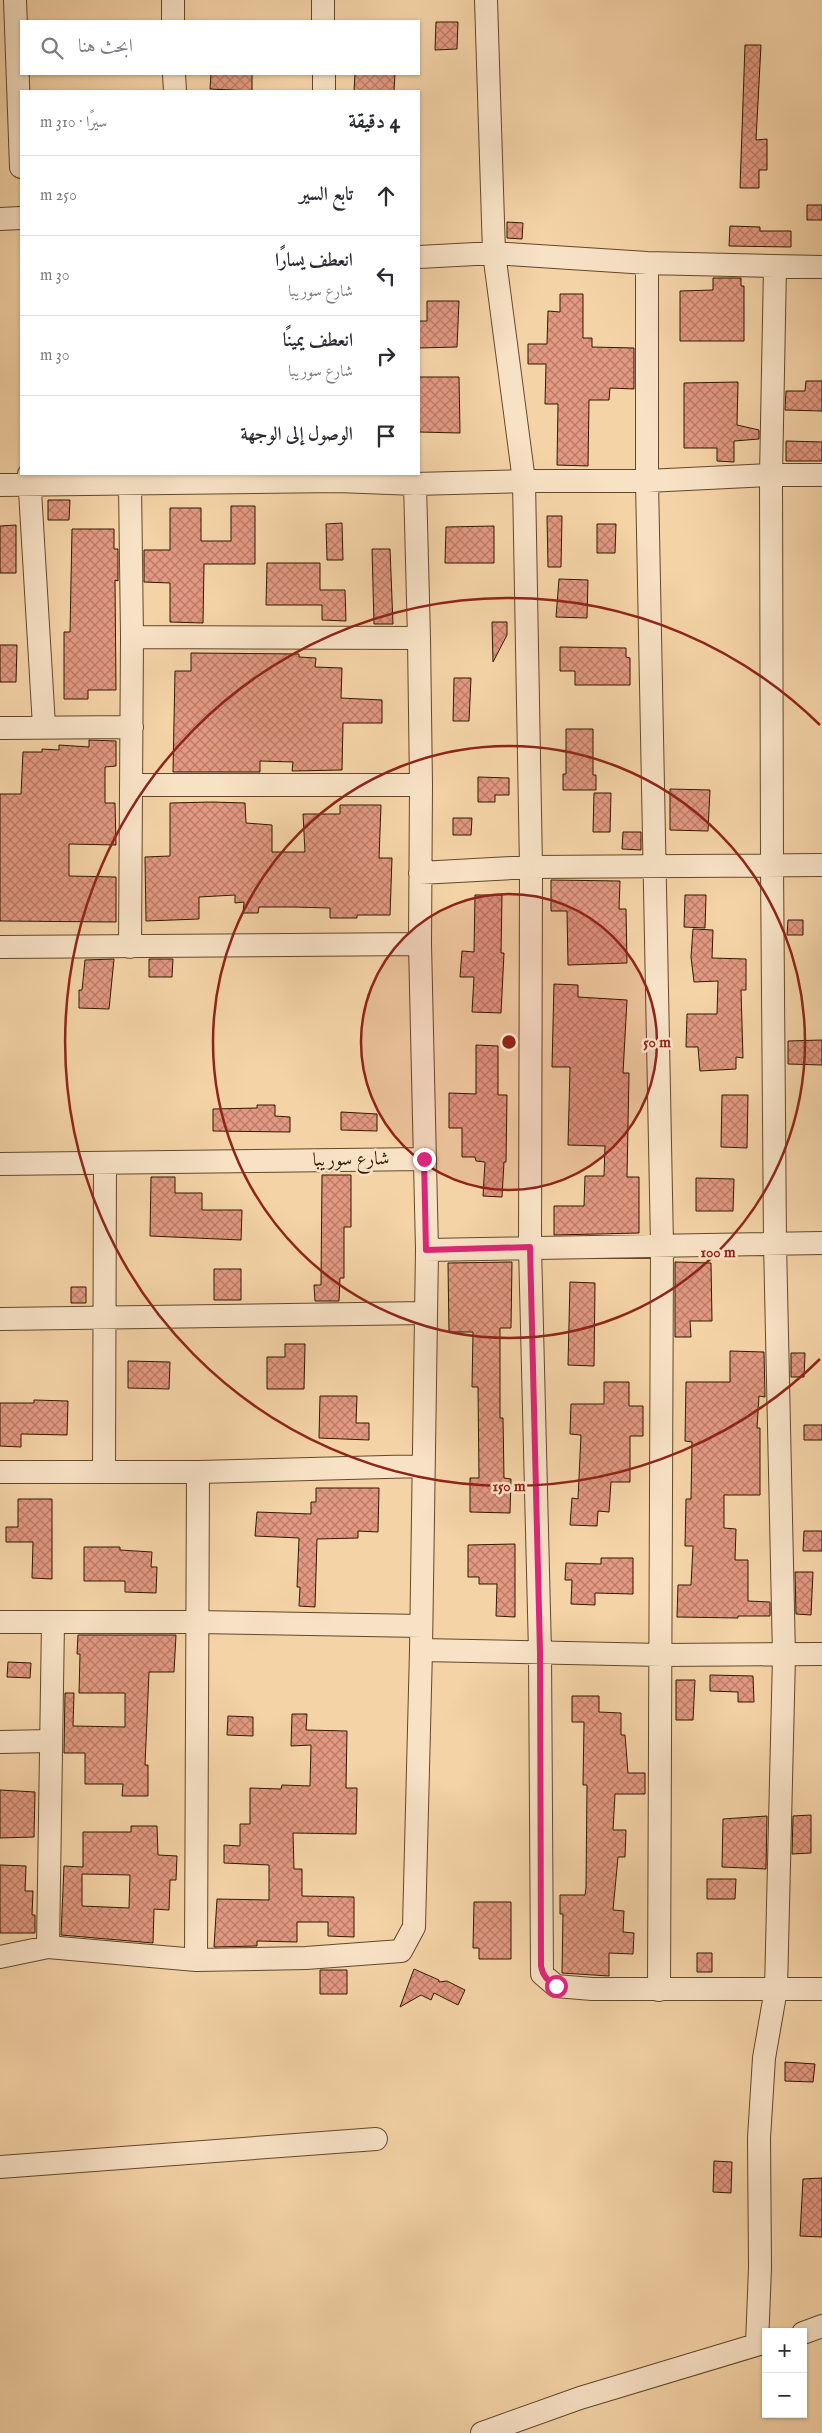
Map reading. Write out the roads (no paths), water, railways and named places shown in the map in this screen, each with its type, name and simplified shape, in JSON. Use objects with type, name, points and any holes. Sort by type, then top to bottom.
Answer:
[{"type":"street","points":[[15,0],[20,139]]},
{"type":"street","points":[[173,0],[174,20]]},
{"type":"street","points":[[323,0],[323,20]]},
{"type":"street","points":[[486,0],[494,253],[524,481],[531,867],[530,1247],[540,1652],[542,1974],[556,1986],[659,1990],[822,1989]]},
{"type":"street","points":[[174,75],[175,90]]},
{"type":"street","points":[[324,75],[324,90]]},
{"type":"street","points":[[0,219],[20,218]]},
{"type":"street","points":[[420,256],[494,253],[647,263],[822,267]]},
{"type":"street","points":[[647,263],[647,481],[653,867],[657,940],[662,1245],[662,1655],[659,1990]]},
{"type":"street","points":[[482,2433],[580,2398],[761,2343],[761,2094],[764,2058],[776,1989],[784,1656],[775,1243],[772,865],[771,475],[775,267]]},
{"type":"street","points":[[0,485],[29,478],[130,484],[193,478],[338,478],[415,484],[524,481],[647,481],[771,475],[822,475]]},
{"type":"street","points":[[29,478],[44,726]]},
{"type":"street","points":[[130,484],[132,637],[130,947]]},
{"type":"street","points":[[0,1958],[48,1946],[196,1960],[306,1958],[401,1951],[411,1935],[414,1919],[421,1650],[426,1313],[420,944],[421,784],[415,484]]},
{"type":"street","points":[[132,637],[419,638]]},
{"type":"street","points":[[0,728],[44,726],[132,727]]},
{"type":"street","points":[[131,785],[421,784]]},
{"type":"street","points":[[420,874],[531,867],[822,865]]},
{"type":"street","points":[[0,947],[420,944]]},
{"type":"street","name":"شارع سوريبا","points":[[0,1164],[424,1159]]},
{"type":"street","points":[[104,1472],[106,1319],[105,1163]]},
{"type":"street","points":[[426,1250],[822,1243]]},
{"type":"street","points":[[0,1319],[426,1313]]},
{"type":"street","points":[[0,1472],[198,1472],[423,1466]]},
{"type":"street","points":[[196,1960],[198,1472]]},
{"type":"street","points":[[0,1622],[197,1622],[421,1626]]},
{"type":"street","points":[[48,1946],[53,1622]]},
{"type":"street","points":[[421,1650],[662,1655],[784,1656],[822,1654]]},
{"type":"street","points":[[0,1742],[51,1741]]},
{"type":"street","points":[[0,2167],[376,2139]]},
{"type":"street","points":[[807,2332],[822,2326]]}]
